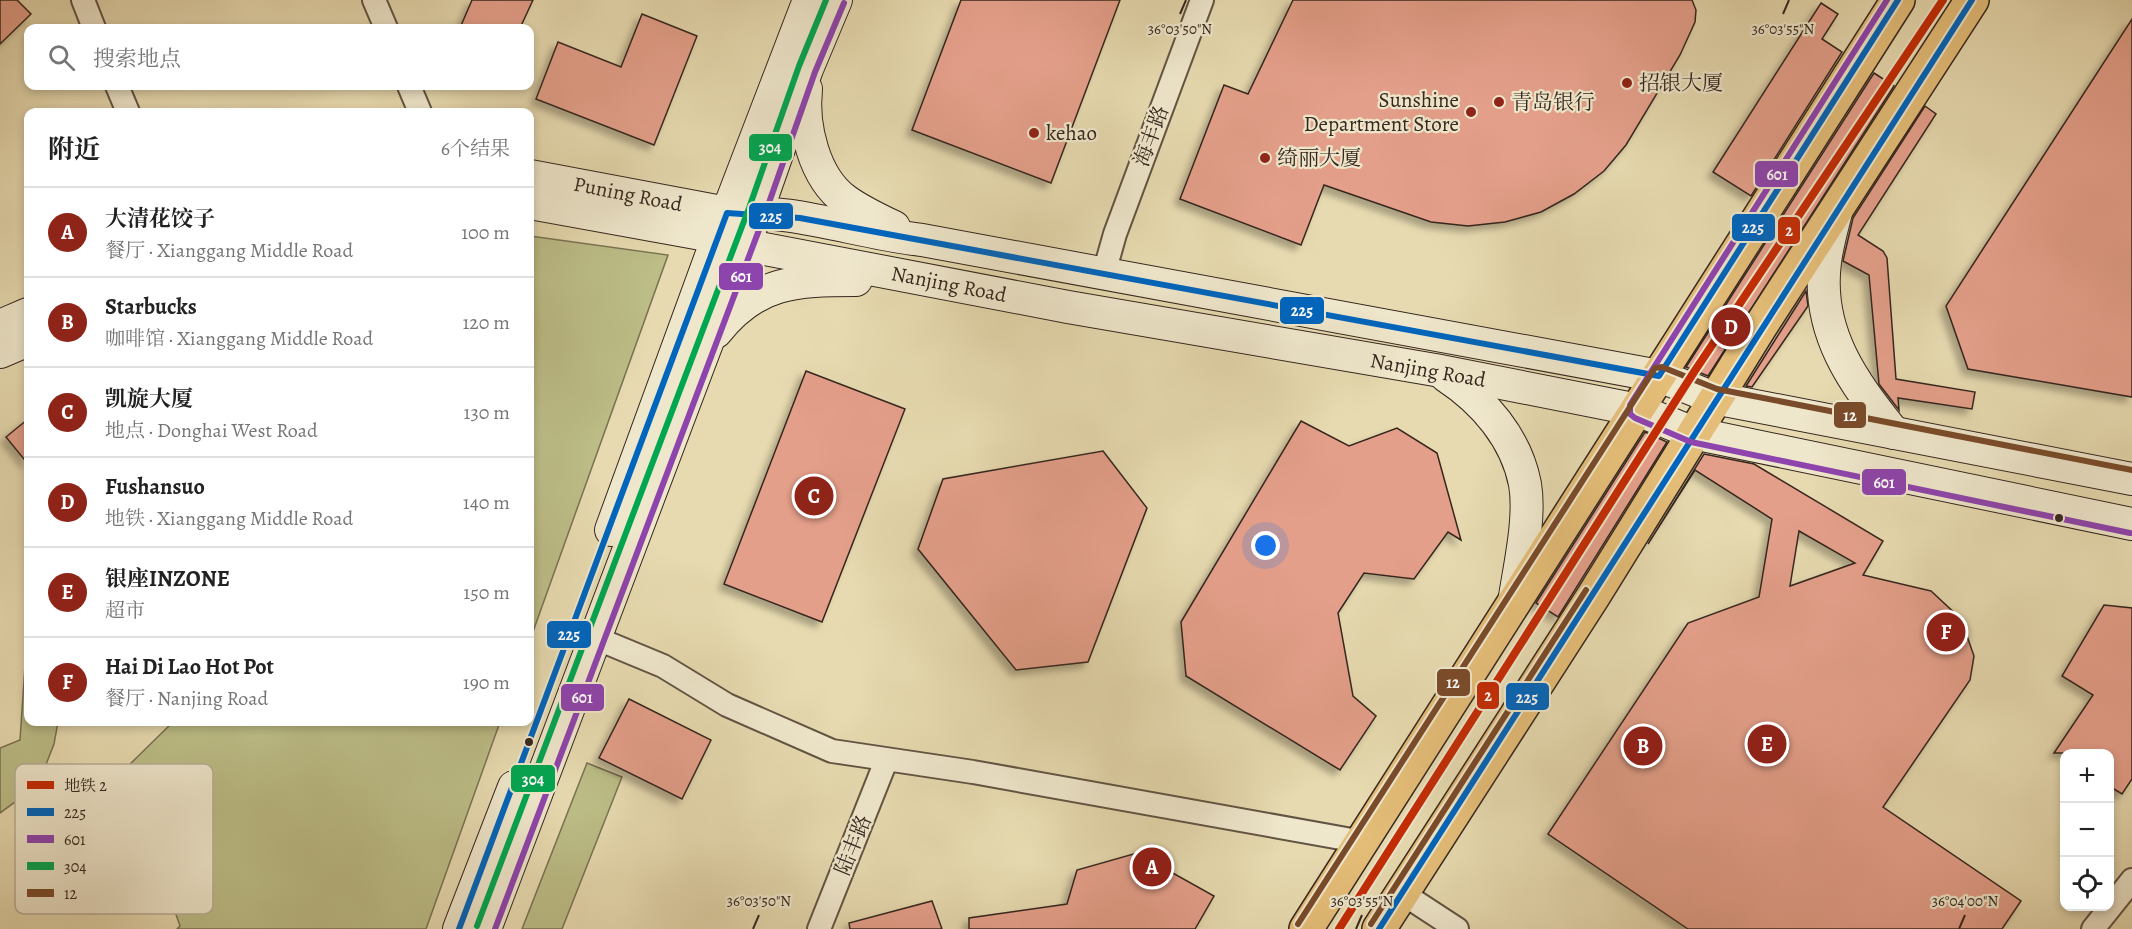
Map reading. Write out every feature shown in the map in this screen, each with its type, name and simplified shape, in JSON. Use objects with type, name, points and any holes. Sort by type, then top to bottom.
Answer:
[{"type":"main road","points":[[484,929],[703,349],[736,226],[809,0]]},
{"type":"main road","points":[[459,929],[590,585],[736,226],[836,0]]},
{"type":"main road","points":[[1306,929],[1898,0]]},
{"type":"main road","points":[[1379,929],[1594,595],[1714,398],[1972,0]]},
{"type":"main road","points":[[807,69],[804,103],[808,126],[819,165],[830,184],[843,199],[864,212],[922,240]]},
{"type":"main road","name":"Puning Road","points":[[534,177],[736,226]]},
{"type":"main road","name":"Puning Road","points":[[534,203],[736,226]]},
{"type":"main road","points":[[1836,208],[1825,263],[1826,304],[1832,336],[1857,387],[1894,434]]},
{"type":"main road","name":"Nanjing Road","points":[[736,226],[922,240],[1659,376],[1714,398],[2132,479]]},
{"type":"main road","name":"Nanjing Road","points":[[736,226],[915,278],[1264,342],[1435,370],[1638,410],[1693,433],[2132,524]]},
{"type":"main road","points":[[703,349],[730,314],[745,300],[772,289],[792,283],[822,280],[915,278]]},
{"type":"main road","points":[[0,326],[24,316]]},
{"type":"main road","points":[[0,352],[24,342]]},
{"type":"main road","points":[[1435,370],[1479,400],[1503,430],[1515,454],[1525,484],[1526,512],[1514,603]]},
{"type":"street","points":[[83,0],[92,24]]},
{"type":"street","points":[[374,0],[384,24]]},
{"type":"street","name":"海丰路","points":[[1104,273],[1115,234],[1202,0]]},
{"type":"street","points":[[119,90],[126,108]]},
{"type":"street","points":[[411,90],[418,108]]},
{"type":"street","points":[[593,637],[663,666],[727,705],[797,738],[832,751],[886,761],[973,772],[1363,842]]},
{"type":"street","name":"陆丰路","points":[[819,929],[886,761]]},
{"type":"street","points":[[2092,929],[2132,880]]},
{"type":"street","points":[[1402,893],[1457,929]]},
{"type":"green space","points":[[534,237],[668,255],[534,629]]},
{"type":"green space","points":[[24,680],[24,726],[57,726],[54,744],[46,764],[15,764],[15,802],[0,813],[0,748],[20,740]]},
{"type":"green space","points":[[169,726],[499,726],[426,929],[177,929],[180,926],[176,914],[213,914],[213,764],[130,764]]},
{"type":"green space","points":[[587,763],[622,777],[562,929],[522,929]]},
{"type":"building","points":[[0,0],[17,0],[31,14],[0,44]]},
{"type":"building","points":[[472,0],[533,0],[522,24],[462,24]]},
{"type":"building","points":[[961,0],[1120,0],[1051,183],[912,130]]},
{"type":"building","name":"Sunshine Department Store","points":[[1293,0],[1692,0],[1696,10],[1695,22],[1680,55],[1626,145],[1604,171],[1574,194],[1541,212],[1505,222],[1468,226],[1431,222],[1324,185],[1301,245],[1180,199],[1224,85],[1248,94]]},
{"type":"building","points":[[1821,3],[1838,14],[1822,39],[1842,52],[1751,196],[1713,172]]},
{"type":"building","points":[[642,14],[697,36],[654,145],[536,99],[558,42],[621,67]]},
{"type":"building","points":[[2132,19],[2132,397],[1968,369],[1946,306]]},
{"type":"building","points":[[1874,73],[1894,86],[1708,376],[1686,367]]},
{"type":"building","points":[[1925,106],[1936,114],[1858,235],[1883,251],[1887,258],[1896,379],[1975,392],[1972,409],[1898,398],[1899,410],[1879,384],[1869,275],[1843,261],[1853,218]]},
{"type":"building","points":[[1806,291],[1808,306],[1752,387],[1746,386]]},
{"type":"building","points":[[806,371],[905,409],[822,622],[724,584]]},
{"type":"building","points":[[1301,421],[1349,446],[1397,428],[1437,453],[1461,540],[1448,532],[1414,579],[1364,573],[1338,613],[1353,696],[1376,716],[1340,770],[1186,676],[1181,622]]},
{"type":"building","points":[[24,422],[24,459],[6,437]]},
{"type":"building","points":[[1645,432],[1667,442],[1558,617],[1536,603]]},
{"type":"building","points":[[1103,451],[1147,508],[1088,662],[1016,670],[918,549],[943,479]]},
{"type":"building","points":[[1704,454],[1754,464],[1883,541],[1863,575],[1931,591],[1961,619],[1974,656],[1970,680],[1883,807],[2021,901],[2002,929],[1688,929],[1548,834],[1688,623],[1759,597],[1772,519],[1695,470],[1648,544]],"holes":[[[1799,531],[1855,563],[1790,586]]]},
{"type":"building","points":[[2104,605],[2132,608],[2132,779],[2122,794],[2114,789],[2114,749],[2060,749],[2060,753],[2054,753],[2093,695],[2062,676]]},
{"type":"building","points":[[629,699],[711,740],[682,799],[599,758]]},
{"type":"building","points":[[1137,853],[1214,896],[1195,929],[969,929],[969,918],[1067,904],[1077,870]]},
{"type":"building","points":[[932,901],[942,929],[850,929],[849,923]]},
{"type":"metro line","name":"2","points":[[1339,929],[1694,372],[1943,0]]},
{"type":"transit line","name":"304","points":[[477,926],[749,208],[799,66],[826,0]]},
{"type":"transit line","name":"601","points":[[1887,0],[1630,405],[1630,414],[1691,442],[2130,533]]},
{"type":"transit line","name":"225","points":[[459,929],[727,213],[800,218],[1659,376],[1898,0]]},
{"type":"transit line","name":"225","points":[[1379,929],[1972,0]]},
{"type":"transit line","name":"601","points":[[495,929],[765,214],[815,72],[844,3]]},
{"type":"transit line","name":"12","points":[[1298,924],[1655,368],[1662,367],[1717,389],[2132,470]]},
{"type":"transit line","name":"12","points":[[1371,924],[1586,590]]},
{"type":"place","name":"招银大厦","points":[[1627,83]]},
{"type":"place","name":"青岛银行","points":[[1499,102]]},
{"type":"place","name":"Sunshine Department Store","points":[[1471,112]]},
{"type":"place","name":"kehao","points":[[1034,133]]},
{"type":"place","name":"绮丽大厦","points":[[1265,158]]},
{"type":"place","name":"Fushansuo","points":[[1731,327]]},
{"type":"place","name":"凯旋大厦","points":[[814,496]]},
{"type":"place","name":"Hai Di Lao Hot Pot","points":[[1946,632]]},
{"type":"place","name":"银座INZONE","points":[[1767,744]]},
{"type":"place","name":"Starbucks","points":[[1643,746]]},
{"type":"place","name":"大清花饺子","points":[[1152,867]]}]
